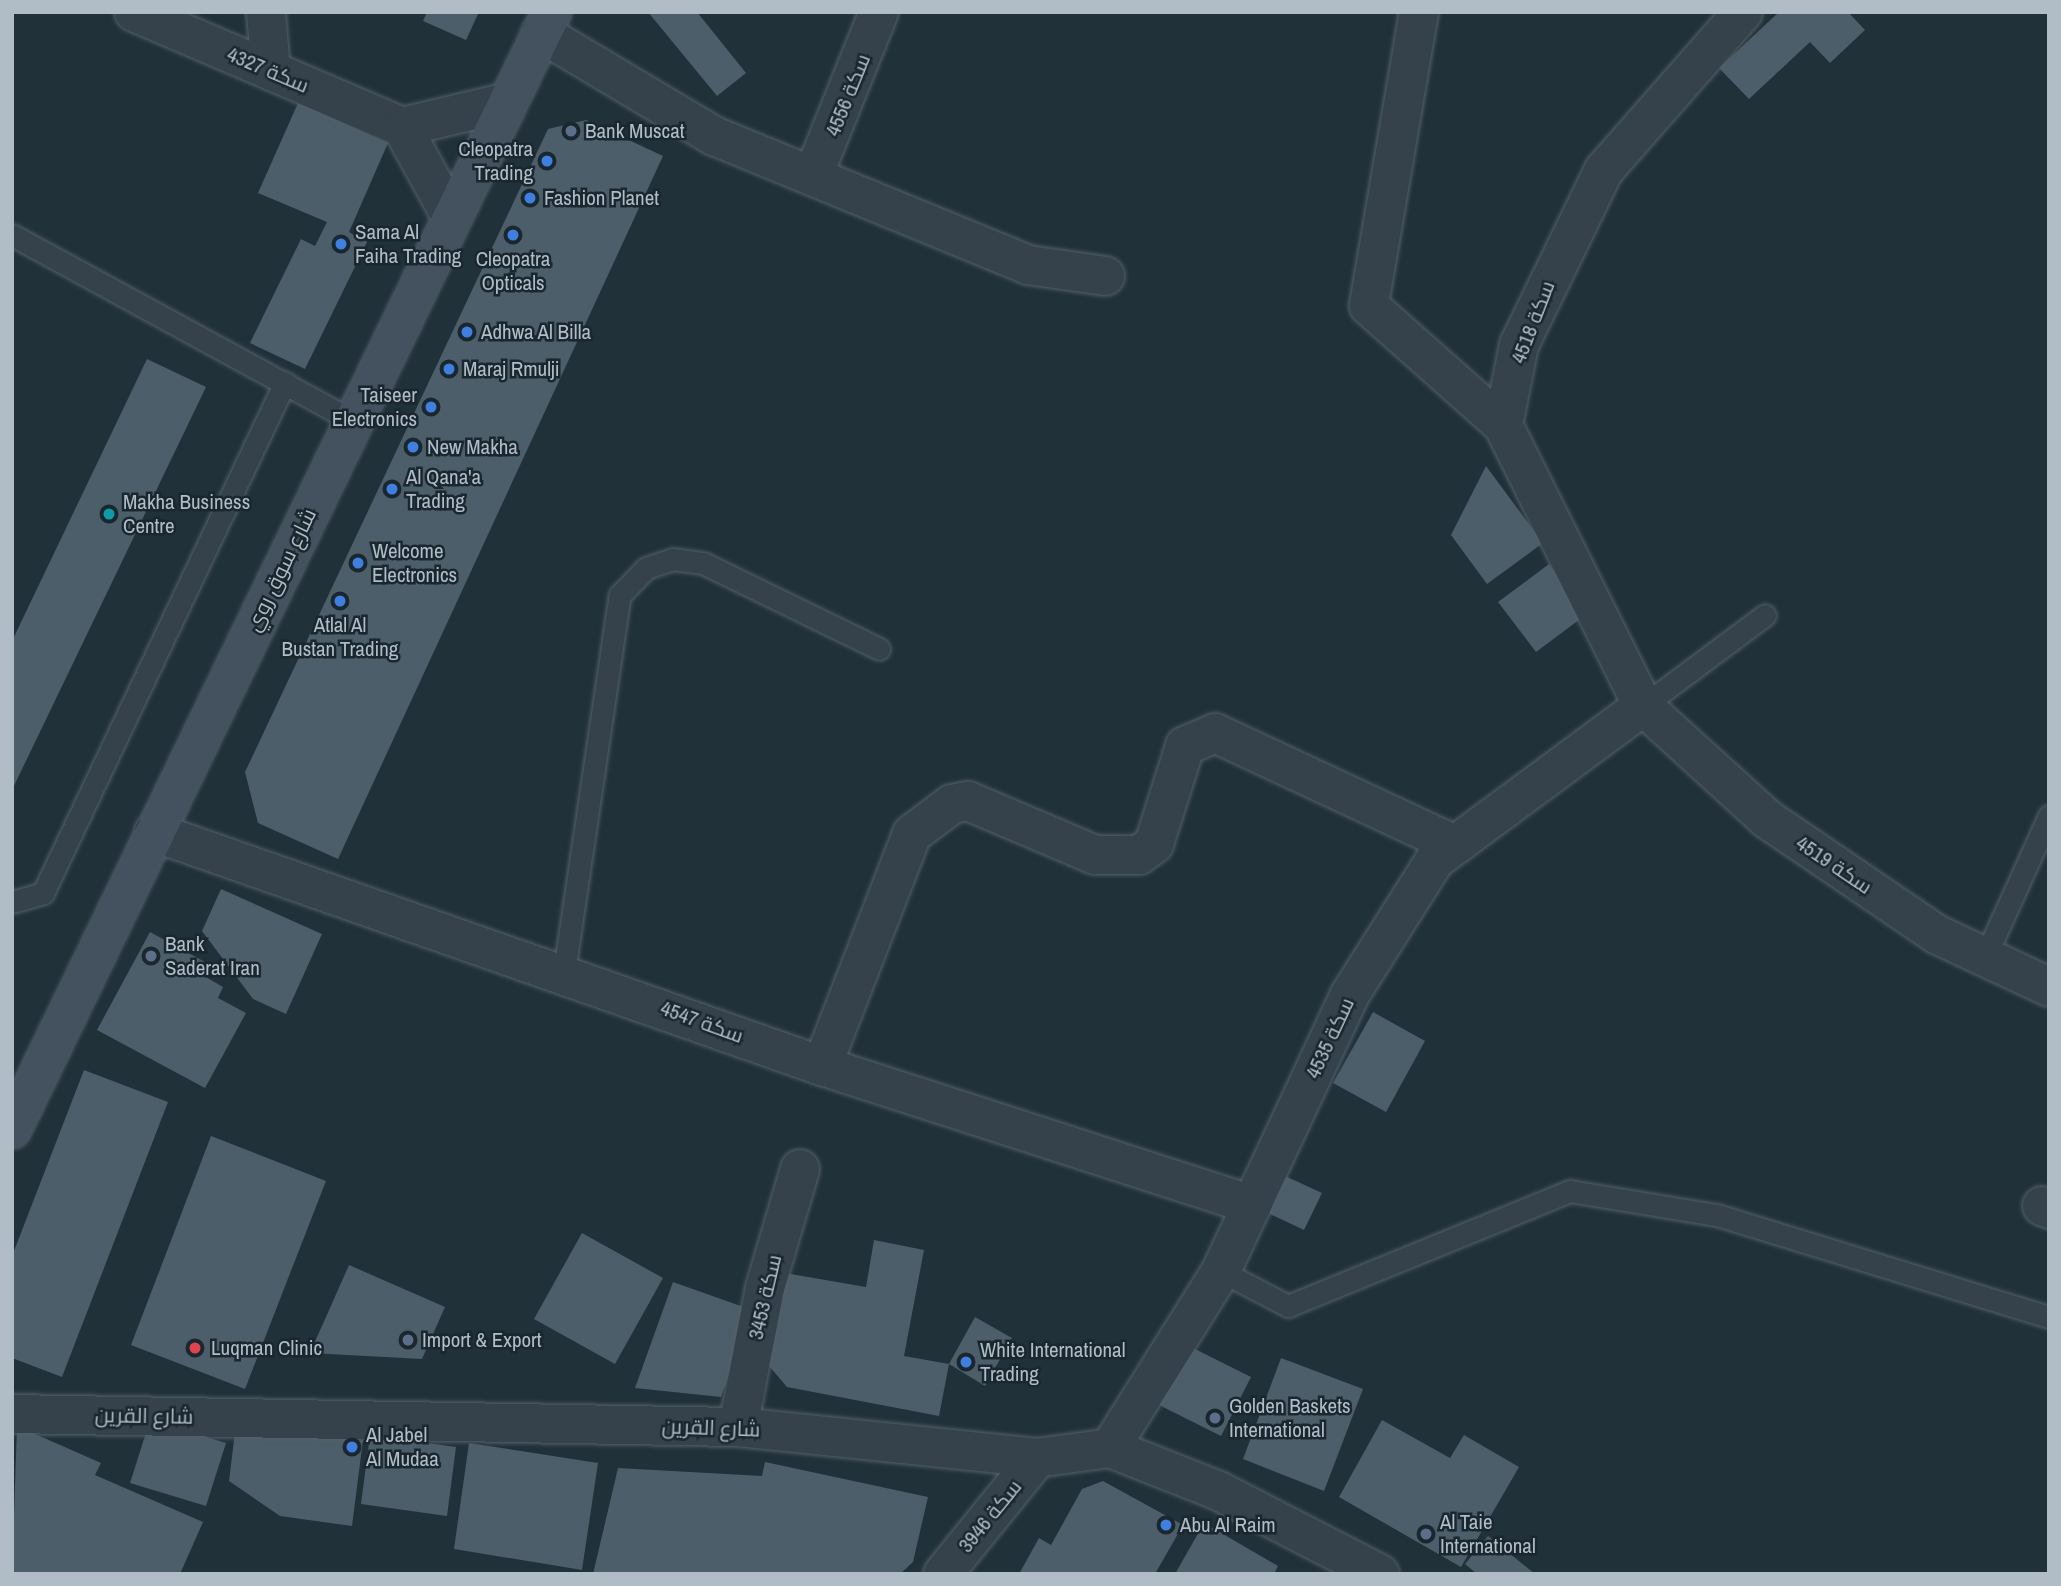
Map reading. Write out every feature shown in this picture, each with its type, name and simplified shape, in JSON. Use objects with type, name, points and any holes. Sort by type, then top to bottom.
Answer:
[{"type":"main road","name":"شارع سوق روي","points":[[12,1129],[547,23]]},
{"type":"street","name":"سكة 4327","points":[[134,12],[402,127]]},
{"type":"street","points":[[266,12],[271,71]]},
{"type":"street","name":"سكة 4556","points":[[813,176],[879,12]]},
{"type":"street","points":[[1419,12],[1369,306],[1503,425],[1643,706]]},
{"type":"street","name":"سكة 4518","points":[[1503,425],[1519,345],[1604,170],[1743,12]]},
{"type":"street","points":[[547,23],[714,136],[1028,265],[1105,276]]},
{"type":"street","points":[[452,218],[402,127],[508,102]]},
{"type":"street","name":"سكة 4535","points":[[1110,1448],[1221,1270],[1349,996],[1435,860],[1643,706]]},
{"type":"street","name":"سكة 4519","points":[[1643,706],[1767,819],[1936,934],[2049,987]]},
{"type":"street","points":[[822,1066],[912,834],[952,804],[968,802],[1095,855],[1139,855],[1154,844],[1185,746],[1215,733],[1455,845]]},
{"type":"street","name":"سكة 4547","points":[[154,832],[564,972],[822,1066],[1252,1205]]},
{"type":"street","name":"سكة 3453","points":[[738,1427],[765,1288],[800,1169]]},
{"type":"street","name":"شارع القرين","points":[[12,1413],[738,1427],[1037,1458],[1110,1448],[1219,1491],[1380,1574]]},
{"type":"street","name":"سكة 3946","points":[[943,1574],[1037,1458]]},
{"type":"lane","points":[[12,235],[353,421]]},
{"type":"lane","points":[[12,902],[43,893],[285,382]]},
{"type":"lane","points":[[564,972],[620,595],[646,568],[673,559],[703,563],[879,649]]},
{"type":"lane","points":[[1643,706],[1765,615]]},
{"type":"lane","points":[[1985,957],[2049,816]]},
{"type":"lane","points":[[1221,1270],[1288,1306],[1570,1191],[1717,1215],[2049,1317]]},
{"type":"building","points":[[427,12],[479,12],[466,40],[423,21]]},
{"type":"building","points":[[648,12],[697,12],[746,73],[717,96]]},
{"type":"building","points":[[1779,12],[1848,12],[1865,30],[1830,63],[1810,42],[1749,99],[1719,68]]},
{"type":"building","points":[[298,103],[388,143],[349,232],[367,242],[305,369],[250,343],[301,239],[315,246],[327,222],[258,193]]},
{"type":"building","points":[[586,120],[663,156],[338,859],[258,823],[245,772],[548,129]]},
{"type":"building","name":"Makha Business Centre","points":[[147,359],[206,387],[12,790],[12,641]]},
{"type":"building","points":[[1486,466],[1543,543],[1487,584],[1451,535]]},
{"type":"building","points":[[1549,564],[1587,614],[1536,652],[1498,602]]},
{"type":"building","points":[[221,889],[322,934],[286,1014],[253,999],[202,931]]},
{"type":"building","points":[[150,932],[205,962],[199,973],[223,987],[218,998],[246,1013],[205,1088],[97,1030]]},
{"type":"building","points":[[1373,1012],[1425,1041],[1386,1112],[1333,1083]]},
{"type":"building","points":[[84,1070],[168,1102],[62,1377],[12,1358],[12,1256]]},
{"type":"building","points":[[211,1136],[326,1181],[245,1389],[131,1345]]},
{"type":"building","points":[[1283,1175],[1322,1193],[1304,1230],[1266,1212]]},
{"type":"building","points":[[582,1233],[663,1278],[615,1364],[534,1319]]},
{"type":"building","points":[[874,1240],[924,1250],[904,1356],[949,1364],[939,1416],[787,1387],[764,1360],[779,1272],[866,1287]]},
{"type":"building","points":[[349,1265],[445,1307],[422,1359],[310,1353]]},
{"type":"building","points":[[673,1282],[752,1310],[721,1397],[635,1388]]},
{"type":"building","points":[[975,1317],[1012,1338],[985,1386],[949,1364]]},
{"type":"building","points":[[1189,1346],[1251,1377],[1221,1436],[1159,1405]]},
{"type":"building","points":[[1281,1358],[1363,1389],[1324,1491],[1243,1459]]},
{"type":"building","points":[[150,1420],[226,1443],[206,1506],[130,1483]]},
{"type":"building","points":[[1382,1420],[1450,1458],[1464,1435],[1519,1467],[1461,1567],[1339,1497]]},
{"type":"building","points":[[17,1426],[101,1463],[95,1475],[203,1522],[180,1574],[12,1574]]},
{"type":"building","points":[[235,1432],[363,1440],[352,1526],[280,1516],[229,1481]]},
{"type":"building","points":[[370,1435],[456,1447],[447,1516],[361,1504]]},
{"type":"building","points":[[469,1443],[598,1463],[582,1570],[454,1549]]},
{"type":"building","points":[[765,1462],[928,1497],[913,1562],[900,1574],[593,1574],[618,1468],[762,1476]]},
{"type":"building","points":[[1103,1481],[1183,1525],[1155,1574],[1019,1574],[1039,1538],[1051,1545],[1082,1489]]},
{"type":"building","points":[[1204,1523],[1278,1566],[1274,1574],[1175,1574]]},
{"type":"building","points":[[1488,1536],[1535,1574],[1477,1574],[1465,1564]]},
{"type":"place","name":"Bank Muscat","points":[[571,131]]},
{"type":"place","name":"Cleopatra Trading","points":[[547,161]]},
{"type":"place","name":"Fashion Planet","points":[[530,198]]},
{"type":"place","name":"Cleopatra Opticals","points":[[513,235]]},
{"type":"place","name":"Sama Al Faiha Trading","points":[[341,244]]},
{"type":"place","name":"Adhwa Al Billa","points":[[467,332]]},
{"type":"place","name":"Maraj Rmulji","points":[[449,369]]},
{"type":"place","name":"Taiseer Electronics","points":[[431,407]]},
{"type":"place","name":"New Makha","points":[[413,447]]},
{"type":"place","name":"Al Qana'a Trading","points":[[392,489]]},
{"type":"place","name":"Makha Business Centre","points":[[109,514]]},
{"type":"place","name":"Welcome Electronics","points":[[358,563]]},
{"type":"place","name":"Atlal Al Bustan Trading","points":[[340,601]]},
{"type":"place","name":"Bank Saderat Iran","points":[[151,956]]},
{"type":"place","name":"Import & Export","points":[[408,1340]]},
{"type":"place","name":"Luqman Clinic","points":[[195,1348]]},
{"type":"place","name":"White International Trading","points":[[966,1362]]},
{"type":"place","name":"Golden Baskets International","points":[[1215,1418]]},
{"type":"place","name":"Al Jabel Al Mudaa","points":[[352,1447]]},
{"type":"place","name":"Abu Al Raim","points":[[1166,1525]]},
{"type":"place","name":"Al Taie International","points":[[1426,1534]]}]
